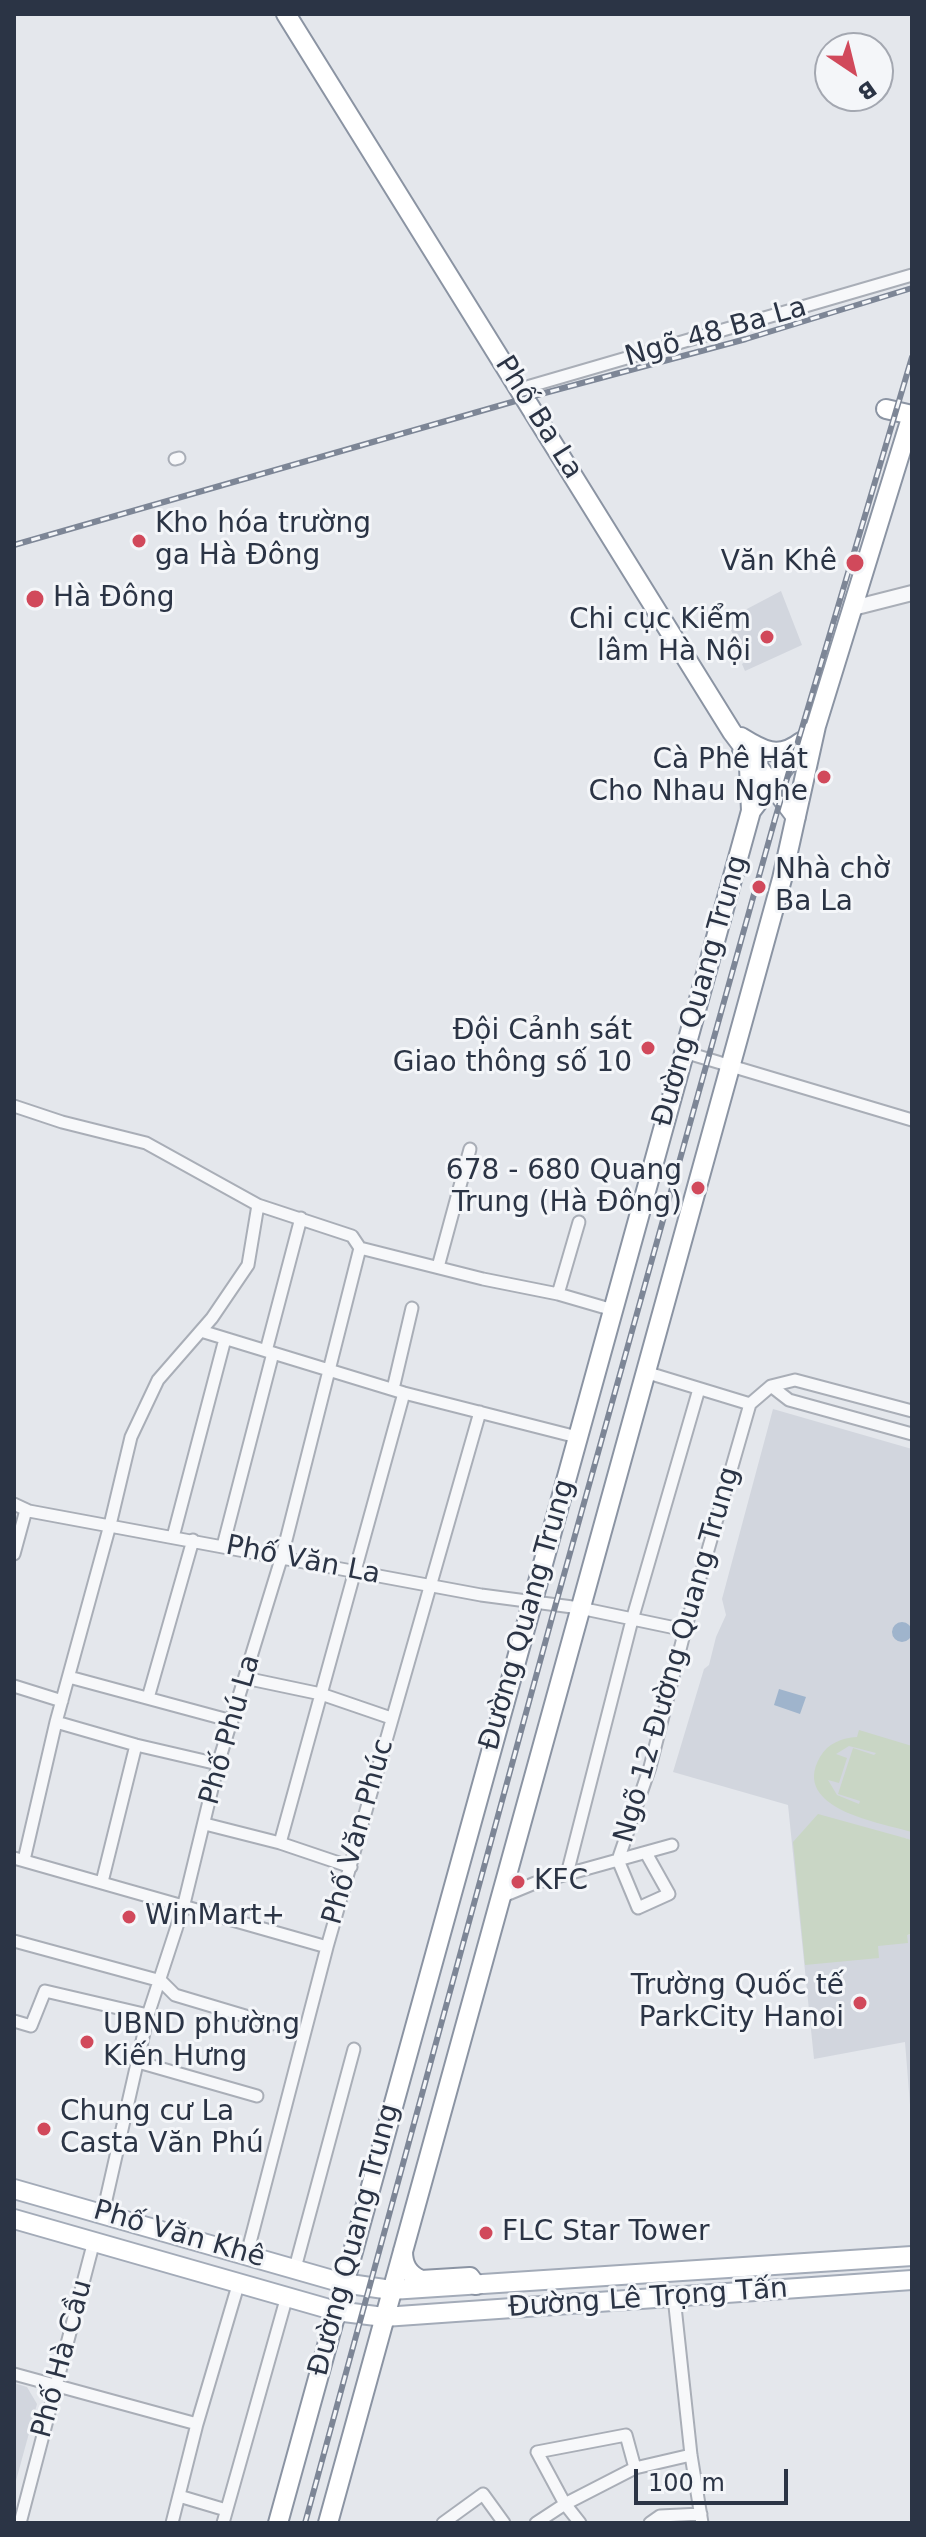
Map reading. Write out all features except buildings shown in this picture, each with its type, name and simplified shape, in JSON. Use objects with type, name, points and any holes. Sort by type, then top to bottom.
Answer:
[{"type":"main road","name":"Phố Ba La","points":[[286,14],[732,732],[796,817]]},
{"type":"main road","points":[[886,409],[912,415]]},
{"type":"main road","name":"Đường Quang Trung","points":[[328,2523],[384,2317],[400,2290],[402,2249],[782,879],[816,726],[912,415]]},
{"type":"main road","points":[[822,642],[841,647]]},
{"type":"main road","points":[[732,732],[758,747],[781,752],[790,750],[816,726]]},
{"type":"main road","name":"Đường Quang Trung","points":[[278,2523],[329,2309],[532,1600],[751,811],[816,726]]},
{"type":"main road","points":[[732,732],[749,767],[751,811]]},
{"type":"main road","name":"Phố Văn Khê","points":[[14,2189],[337,2281],[400,2290]]},
{"type":"main road","name":"Phố Văn Khê","points":[[14,2219],[329,2309],[384,2317]]},
{"type":"main road","points":[[402,2249],[403,2263],[414,2277],[421,2280],[470,2277],[476,2285]]},
{"type":"main road","name":"Đường Lê Trọng Tấn","points":[[400,2290],[912,2256]]},
{"type":"main road","name":"Đường Lê Trọng Tấn","points":[[384,2317],[912,2280]]},
{"type":"main road","points":[[400,2290],[408,2315]]},
{"type":"street","name":"Ngõ 48 Ba La","points":[[520,389],[912,275]]},
{"type":"street","points":[[853,608],[912,593]]},
{"type":"street","points":[[684,1052],[912,1120]]},
{"type":"street","points":[[14,1106],[62,1122],[146,1143],[258,1205],[352,1236],[360,1248],[558,1294],[613,1310]]},
{"type":"street","points":[[438,1267],[470,1149]]},
{"type":"street","points":[[258,1205],[248,1265],[201,1331],[158,1380],[131,1437],[19,1859],[327,1947]]},
{"type":"street","points":[[223,1546],[301,1218]]},
{"type":"street","points":[[558,1294],[579,1222]]},
{"type":"street","name":"Phố Phú La","points":[[103,2213],[148,2015],[183,1908],[218,1764],[282,1556],[360,1248]]},
{"type":"street","points":[[280,1843],[357,1571],[398,1391],[412,1308]]},
{"type":"street","points":[[201,1331],[398,1391],[577,1437]]},
{"type":"street","points":[[173,1537],[225,1339]]},
{"type":"street","points":[[645,1372],[750,1404],[771,1386],[795,1380],[912,1411]]},
{"type":"street","points":[[771,1386],[789,1400],[912,1434]]},
{"type":"street","points":[[567,1874],[632,1620],[699,1389]]},
{"type":"street","name":"Ngõ 12 Đường Quang Trung","points":[[500,1897],[618,1860],[650,1767],[685,1630],[750,1404]]},
{"type":"street","name":"Phố Văn Phúc","points":[[247,2254],[327,1947],[480,1412]]},
{"type":"street","name":"Phố Văn La","points":[[14,1504],[26,1510],[481,1595],[580,1608],[685,1630]]},
{"type":"street","points":[[14,1554],[26,1510]]},
{"type":"street","points":[[148,1698],[193,1540]]},
{"type":"street","points":[[69,1677],[232,1721]]},
{"type":"street","points":[[245,1678],[321,1694],[391,1718]]},
{"type":"street","points":[[14,1686],[62,1701]]},
{"type":"street","points":[[56,1722],[218,1764]]},
{"type":"street","points":[[102,1882],[136,1745]]},
{"type":"street","points":[[205,1824],[280,1843],[351,1867]]},
{"type":"street","points":[[646,1853],[669,1894],[638,1908],[618,1860],[672,1845]]},
{"type":"street","points":[[14,1941],[161,1981],[175,1995],[272,2024]]},
{"type":"street","points":[[14,2021],[31,2026],[45,1991],[148,2015]]},
{"type":"street","points":[[295,2268],[354,2049]]},
{"type":"street","points":[[138,2062],[257,2096]]},
{"type":"street","name":"Phố Hà Cầu","points":[[20,2523],[94,2241]]},
{"type":"street","points":[[172,2523],[197,2424],[239,2282]]},
{"type":"street","points":[[223,2523],[287,2296]]},
{"type":"street","points":[[650,2523],[660,2516],[701,2518],[674,2297]]},
{"type":"street","points":[[14,2374],[197,2424]]},
{"type":"street","points":[[580,2523],[565,2504],[537,2452],[626,2435],[635,2468]]},
{"type":"street","points":[[536,2523],[565,2504],[635,2468],[691,2455]]},
{"type":"street","points":[[443,2523],[483,2494],[504,2523]]},
{"type":"street","points":[[179,2496],[226,2510]]},
{"type":"shaded area","name":"Chi cục Kiểm lâm Hà Nội","points":[[781,591],[802,645],[745,671],[742,664],[746,661],[726,620]]},
{"type":"shaded area","points":[[773,1409],[912,1449],[912,1840],[899,1837],[908,1935],[912,1934],[912,2130],[905,2042],[814,2059],[788,1805],[673,1772],[704,1669],[709,1665],[726,1615],[722,1599]]},
{"type":"shaded area","points":[[14,2383],[27,2387],[37,2404],[14,2488]]},
{"type":"green space","points":[[859,1730],[912,1746],[912,1832],[843,1811],[817,1789],[814,1775],[823,1752],[836,1742],[857,1737]],"holes":[[[849,1746],[876,1753],[853,1748],[838,1794],[860,1801],[859,1804],[837,1795],[828,1780],[839,1783],[847,1758],[836,1754]]]},
{"type":"green space","points":[[818,1814],[912,1840],[912,1934],[907,1935],[908,1943],[878,1946],[879,1958],[805,1965],[793,1842]]},
{"type":"water","points":[[902,1622],[909,1625],[912,1632],[909,1639],[902,1642],[895,1639],[892,1632],[895,1625]]},
{"type":"water","points":[[779,1689],[806,1697],[800,1714],[774,1705]]},
{"type":"railway","points":[[14,545],[526,398],[746,339],[912,288]]},
{"type":"railway","points":[[305,2523],[553,1614],[775,819],[912,357]]},
{"type":"place","name":"Kho hóa trường ga Hà Đông","points":[[139,541]]},
{"type":"place","name":"Văn Khê","points":[[855,563]]},
{"type":"place","name":"Hà Đông","points":[[35,599]]},
{"type":"place","name":"Chi cục Kiểm lâm Hà Nội","points":[[767,637]]},
{"type":"place","name":"Cà Phê Hát Cho Nhau Nghe","points":[[824,777]]},
{"type":"place","name":"Nhà chờ Ba La","points":[[759,887]]},
{"type":"place","name":"Đội Cảnh sát Giao thông số 10","points":[[648,1048]]},
{"type":"place","name":"678 - 680 Quang Trung (Hà Đông)","points":[[698,1188]]},
{"type":"place","name":"KFC","points":[[518,1882]]},
{"type":"place","name":"WinMart+","points":[[129,1917]]},
{"type":"place","name":"Trường Quốc tế ParkCity Hanoi","points":[[860,2003]]},
{"type":"place","name":"UBND phường Kiến Hưng","points":[[87,2042]]},
{"type":"place","name":"Chung cư La Casta Văn Phú","points":[[44,2129]]},
{"type":"place","name":"FLC Star Tower","points":[[486,2233]]}]
